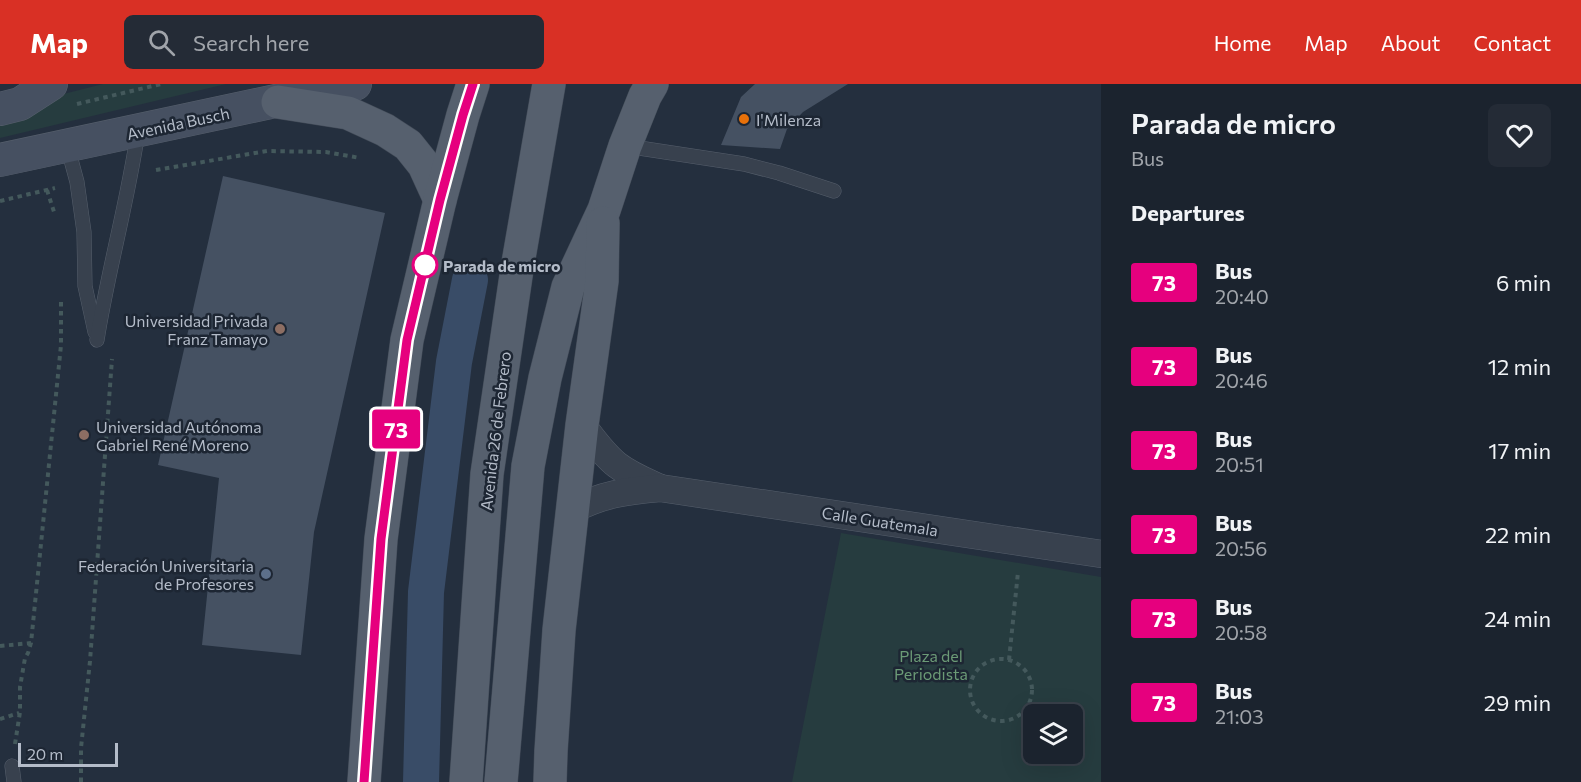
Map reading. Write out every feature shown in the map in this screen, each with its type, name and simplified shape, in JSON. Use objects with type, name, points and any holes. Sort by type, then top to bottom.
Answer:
[{"type":"main road","points":[[0,90],[24,84]]},
{"type":"main road","points":[[0,109],[20,104],[51,84]]},
{"type":"main road","name":"Avenida Busch","points":[[0,160],[355,84]]},
{"type":"main road","points":[[364,782],[383,527],[407,340],[440,200],[473,84]]},
{"type":"main road","name":"Avenida 26 de Febrero","points":[[466,782],[487,474],[517,269],[549,84]]},
{"type":"main road","points":[[501,782],[528,466],[545,378],[568,287],[604,210],[625,146],[645,98],[662,84]]},
{"type":"main road","points":[[278,102],[348,113],[385,130],[408,145],[424,165],[440,200]]},
{"type":"main road","points":[[550,782],[559,630],[582,425],[602,281],[604,210]]},
{"type":"street","name":"Calle Guatemala","points":[[582,425],[599,448],[617,465],[660,488]]},
{"type":"street","name":"Calle Guatemala","points":[[572,510],[609,494],[660,488],[1101,554]]},
{"type":"lane","points":[[68,145],[77,182],[84,232],[85,286],[97,340],[132,172],[138,131]]},
{"type":"lane","points":[[625,146],[744,164],[834,191]]},
{"type":"lane","points":[[12,766],[14,782]]},
{"type":"path","points":[[132,172],[267,152],[326,152],[370,160]]},
{"type":"path","points":[[0,201],[77,182]]},
{"type":"path","points":[[12,766],[20,712],[20,687],[25,658],[31,643],[61,345],[61,289]]},
{"type":"path","points":[[81,782],[81,748],[90,661],[112,358]]},
{"type":"path","points":[[1009,660],[1018,572],[1028,573]]},
{"type":"path","points":[[0,646],[31,643]]},
{"type":"path","points":[[996,660],[1009,660],[1020,665],[1028,674],[1032,685],[1032,697],[1018,716],[1006,721],[994,720],[983,715],[975,706],[971,695],[971,683],[976,672],[985,664],[996,660]]},
{"type":"path","points":[[0,719],[20,712]]},
{"type":"green space","points":[[103,84],[226,84],[0,138],[0,110]]},
{"type":"green space","name":"Plaza del Periodista","points":[[841,533],[1101,577],[1101,782],[792,782]]},
{"type":"building","points":[[755,84],[848,84],[803,112],[787,129],[780,149],[721,145],[741,97]]},
{"type":"building","name":"Universidad Privada Franz Tamayo","points":[[223,176],[385,213],[314,532],[301,655],[202,645],[219,478],[158,465]]},
{"type":"waterway","points":[[421,782],[426,592],[454,362],[470,280]]},
{"type":"bus line","name":"73","points":[[364,782],[381,539],[407,340],[440,200],[473,84]]},
{"type":"place","name":"I'Milenza","points":[[744,119]]},
{"type":"place","name":"Parada de micro","points":[[425,265]]},
{"type":"place","name":"Universidad Privada Franz Tamayo","points":[[280,329]]},
{"type":"place","name":"Universidad Autónoma Gabriel René Moreno","points":[[84,435]]},
{"type":"place","name":"Federación Universitaria de Profesores","points":[[266,574]]}]
